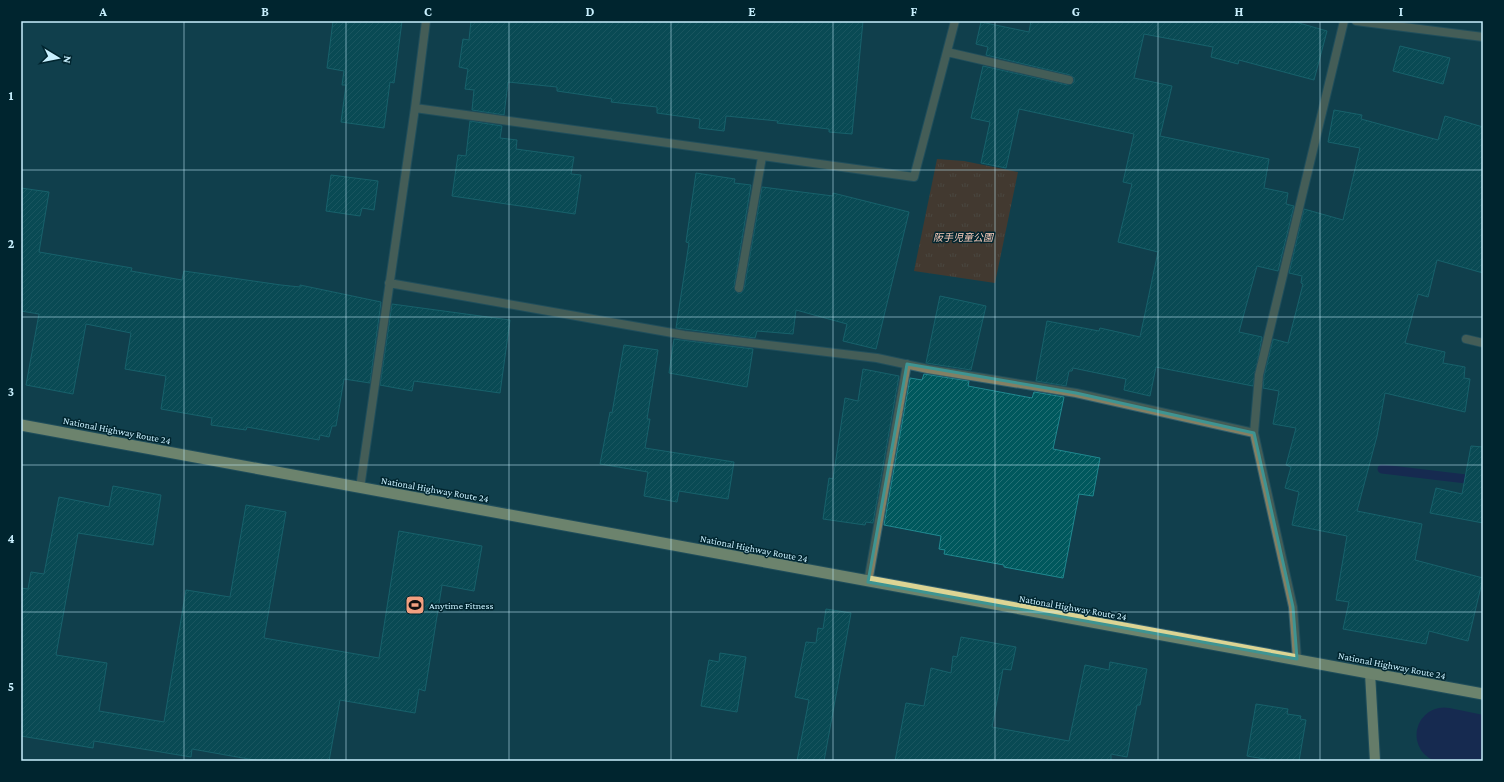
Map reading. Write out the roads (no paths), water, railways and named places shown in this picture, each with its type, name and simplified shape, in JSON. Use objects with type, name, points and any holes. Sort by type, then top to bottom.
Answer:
[{"type":"highway","name":"National Highway Route 24","points":[[21,425],[1483,694]]},
{"type":"main road","points":[[1370,673],[1376,761]]},
{"type":"street","points":[[360,488],[415,108],[426,21]]},
{"type":"street","points":[[415,108],[914,177],[955,21]]},
{"type":"street","points":[[1297,659],[1293,607],[1254,433],[1259,374],[1344,21]]},
{"type":"street","points":[[1356,21],[1483,37]]},
{"type":"street","points":[[947,52],[1069,80]]},
{"type":"street","points":[[739,288],[762,157]]},
{"type":"street","points":[[389,283],[684,335],[877,358],[1076,393],[1254,433]]},
{"type":"street","points":[[1466,339],[1483,343]]},
{"type":"street","points":[[868,582],[907,364]]},
{"type":"waterway","points":[[1382,469],[1483,481]]},
{"type":"waterway","points":[[1444,735],[1483,743]]},
{"type":"place","name":"Anytime Fitness","points":[[415,605]]},
{"type":"park label","name":"阪手児童公園","points":[[963,237]]}]
